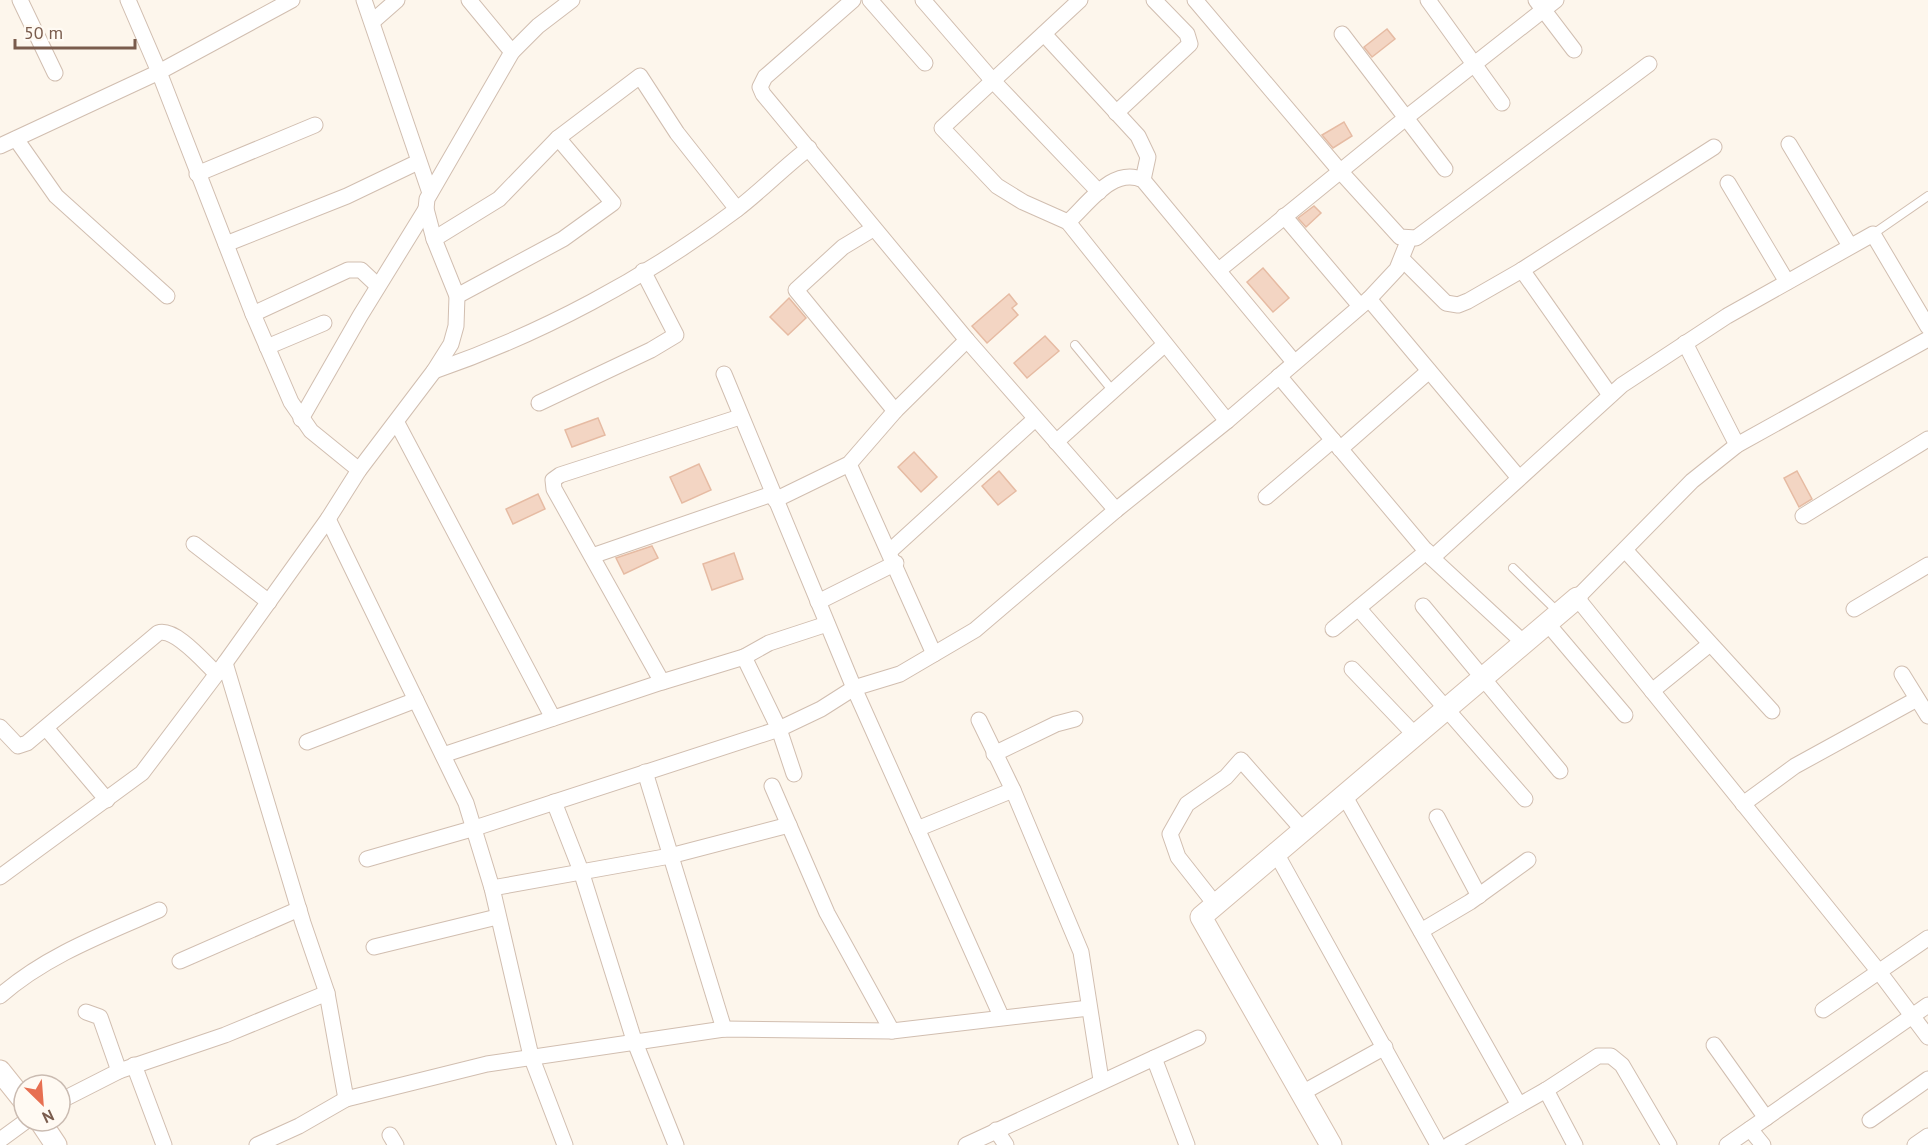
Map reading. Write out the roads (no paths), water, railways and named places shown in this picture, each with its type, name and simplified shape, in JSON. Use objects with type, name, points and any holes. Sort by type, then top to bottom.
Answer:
[{"type":"street","points":[[20,0],[55,73]]},
{"type":"street","points":[[128,0],[159,72],[253,314],[301,420],[311,431],[359,470]]},
{"type":"street","points":[[0,146],[159,72],[292,0]]},
{"type":"street","points":[[364,0],[430,193]]},
{"type":"street","points":[[372,22],[397,0]]},
{"type":"street","points":[[469,0],[512,52]]},
{"type":"street","points":[[301,420],[378,286],[426,209],[430,193],[512,52],[538,26],[572,0]]},
{"type":"street","points":[[870,0],[925,63]]},
{"type":"street","points":[[923,0],[993,81],[1099,192]]},
{"type":"street","points":[[1116,113],[1190,44],[1187,34],[1154,0]]},
{"type":"street","points":[[1195,0],[1340,171],[1400,237],[1409,240],[1416,238],[1649,63]]},
{"type":"street","points":[[1428,0],[1475,62],[1502,103]]},
{"type":"street","points":[[850,1],[761,81],[763,94],[967,340],[1116,510]]},
{"type":"street","points":[[1070,3],[1044,34],[942,128],[997,186],[1023,202],[1068,222],[1227,421]]},
{"type":"street","points":[[1219,270],[1545,3],[1574,50]]},
{"type":"street","points":[[1044,34],[1138,136],[1148,157],[1143,180]]},
{"type":"street","points":[[1342,34],[1445,169]]},
{"type":"street","points":[[434,239],[499,199],[558,138],[640,76],[677,133],[737,209]]},
{"type":"street","points":[[197,174],[315,125]]},
{"type":"street","points":[[456,296],[563,239],[613,202],[558,138]]},
{"type":"street","points":[[16,139],[56,196],[167,296]]},
{"type":"street","points":[[1789,144],[1850,246]]},
{"type":"street","points":[[1402,259],[1440,299],[1458,305],[1522,270],[1714,147]]},
{"type":"street","points":[[434,371],[496,350],[575,310],[643,271],[737,209],[808,148]]},
{"type":"street","points":[[226,244],[347,196],[418,162]]},
{"type":"street","points":[[1068,222],[1117,177],[1132,174],[1143,180],[1294,362]]},
{"type":"street","points":[[1728,183],[1787,282]]},
{"type":"street","points":[[0,877],[142,773],[221,669],[328,519],[359,470],[397,423],[434,371],[451,344],[456,326],[456,296],[434,239],[426,209]]},
{"type":"street","points":[[1284,216],[1429,371],[1519,478]]},
{"type":"street","points":[[873,229],[843,247],[796,290],[895,411]]},
{"type":"street","points":[[1333,629],[1429,554],[1519,478],[1610,395],[1685,343],[1873,234],[1928,327]]},
{"type":"street","points":[[367,859],[475,828],[779,729],[821,709],[854,688],[900,674],[975,630],[1116,510],[1227,421],[1364,302],[1397,269],[1409,240]]},
{"type":"street","points":[[253,314],[348,270],[361,270],[378,286]]},
{"type":"street","points":[[1522,270],[1610,395]]},
{"type":"street","points":[[539,403],[651,350],[676,335],[643,271]]},
{"type":"street","points":[[267,347],[324,323]]},
{"type":"street","points":[[1331,1145],[1201,917],[1577,598],[1692,482],[1737,445],[1928,339]]},
{"type":"street","points":[[592,556],[774,497],[849,464],[895,411],[967,340]]},
{"type":"street","points":[[1685,343],[1737,445]]},
{"type":"street","points":[[1056,442],[1164,345]]},
{"type":"street","points":[[1266,497],[1429,371]]},
{"type":"street","points":[[724,374],[854,688],[1001,1016]]},
{"type":"street","points":[[1279,376],[1429,554],[1524,643]]},
{"type":"street","points":[[662,682],[554,489],[553,480],[556,477],[740,417]]},
{"type":"street","points":[[818,602],[893,557],[1035,419]]},
{"type":"street","points":[[397,423],[553,718]]},
{"type":"street","points":[[1803,516],[1928,439]]},
{"type":"street","points":[[849,464],[893,557],[934,654]]},
{"type":"street","points":[[328,519],[466,803],[492,888],[531,1056],[565,1145]]},
{"type":"street","points":[[194,544],[269,602]]},
{"type":"street","points":[[1625,550],[1772,711]]},
{"type":"street","points":[[1854,609],[1928,565]]},
{"type":"street","points":[[1577,598],[1880,973],[1928,1037]]},
{"type":"street","points":[[1423,606],[1560,771]]},
{"type":"street","points":[[1359,609],[1525,799]]},
{"type":"street","points":[[1553,618],[1625,715]]},
{"type":"street","points":[[443,755],[744,657],[769,643],[827,624]]},
{"type":"street","points":[[0,727],[18,746],[27,743],[158,633],[164,631],[174,634],[221,669],[327,993],[346,1099]]},
{"type":"street","points":[[1652,691],[1710,644]]},
{"type":"street","points":[[744,657],[779,729],[794,774]]},
{"type":"street","points":[[1352,669],[1415,735]]},
{"type":"street","points":[[1902,674],[1928,715]]},
{"type":"street","points":[[1743,804],[1795,766],[1917,699]]},
{"type":"street","points":[[308,742],[416,700]]},
{"type":"street","points":[[994,754],[1056,724],[1076,719]]},
{"type":"street","points":[[979,720],[1013,790],[1081,952],[1101,1080]]},
{"type":"street","points":[[46,728],[107,800]]},
{"type":"street","points":[[1215,904],[1178,857],[1170,834],[1187,804],[1226,777],[1241,760],[1303,830]]},
{"type":"street","points":[[645,772],[724,1029]]},
{"type":"street","points":[[772,786],[827,913],[892,1031]]},
{"type":"street","points":[[916,829],[1013,790]]},
{"type":"street","points":[[1344,795],[1519,1105]]},
{"type":"street","points":[[554,802],[580,871],[634,1040],[676,1145]]},
{"type":"street","points":[[1437,817],[1479,896]]},
{"type":"street","points":[[492,888],[670,856],[789,825]]},
{"type":"street","points":[[1276,853],[1438,1145]]},
{"type":"street","points":[[1421,931],[1479,896],[1528,860]]},
{"type":"street","points":[[180,960],[299,909]]},
{"type":"street","points":[[0,996],[24,975],[97,936],[159,910]]},
{"type":"street","points":[[374,947],[497,917]]},
{"type":"street","points":[[1823,1010],[1928,938]]},
{"type":"street","points":[[72,1095],[126,1068],[225,1035],[327,993]]},
{"type":"street","points":[[1727,1145],[1928,1005]]},
{"type":"street","points":[[263,1144],[346,1099],[487,1064],[531,1056],[724,1029],[892,1031],[1001,1016],[1089,1008]]},
{"type":"street","points":[[86,1012],[100,1017],[164,1145]]},
{"type":"street","points":[[966,1145],[1101,1080],[1198,1038]]},
{"type":"street","points":[[1713,1045],[1766,1118]]},
{"type":"street","points":[[1302,1093],[1385,1047]]},
{"type":"street","points":[[1449,1145],[1546,1090],[1598,1056],[1611,1056],[1622,1065],[1669,1145]]},
{"type":"street","points":[[1154,1058],[1187,1145]]},
{"type":"street","points":[[0,1071],[12,1086]]},
{"type":"street","points":[[1870,1120],[1928,1079]]},
{"type":"street","points":[[1546,1090],[1575,1145]]},
{"type":"street","points":[[1750,1129],[1763,1145]]},
{"type":"street","points":[[996,1130],[1006,1145]]},
{"type":"street","points":[[1915,1145],[1928,1136]]},
{"type":"lane","points":[[1873,234],[1928,196]]},
{"type":"lane","points":[[1075,345],[1113,391]]},
{"type":"lane","points":[[1513,568],[1553,618]]}]
